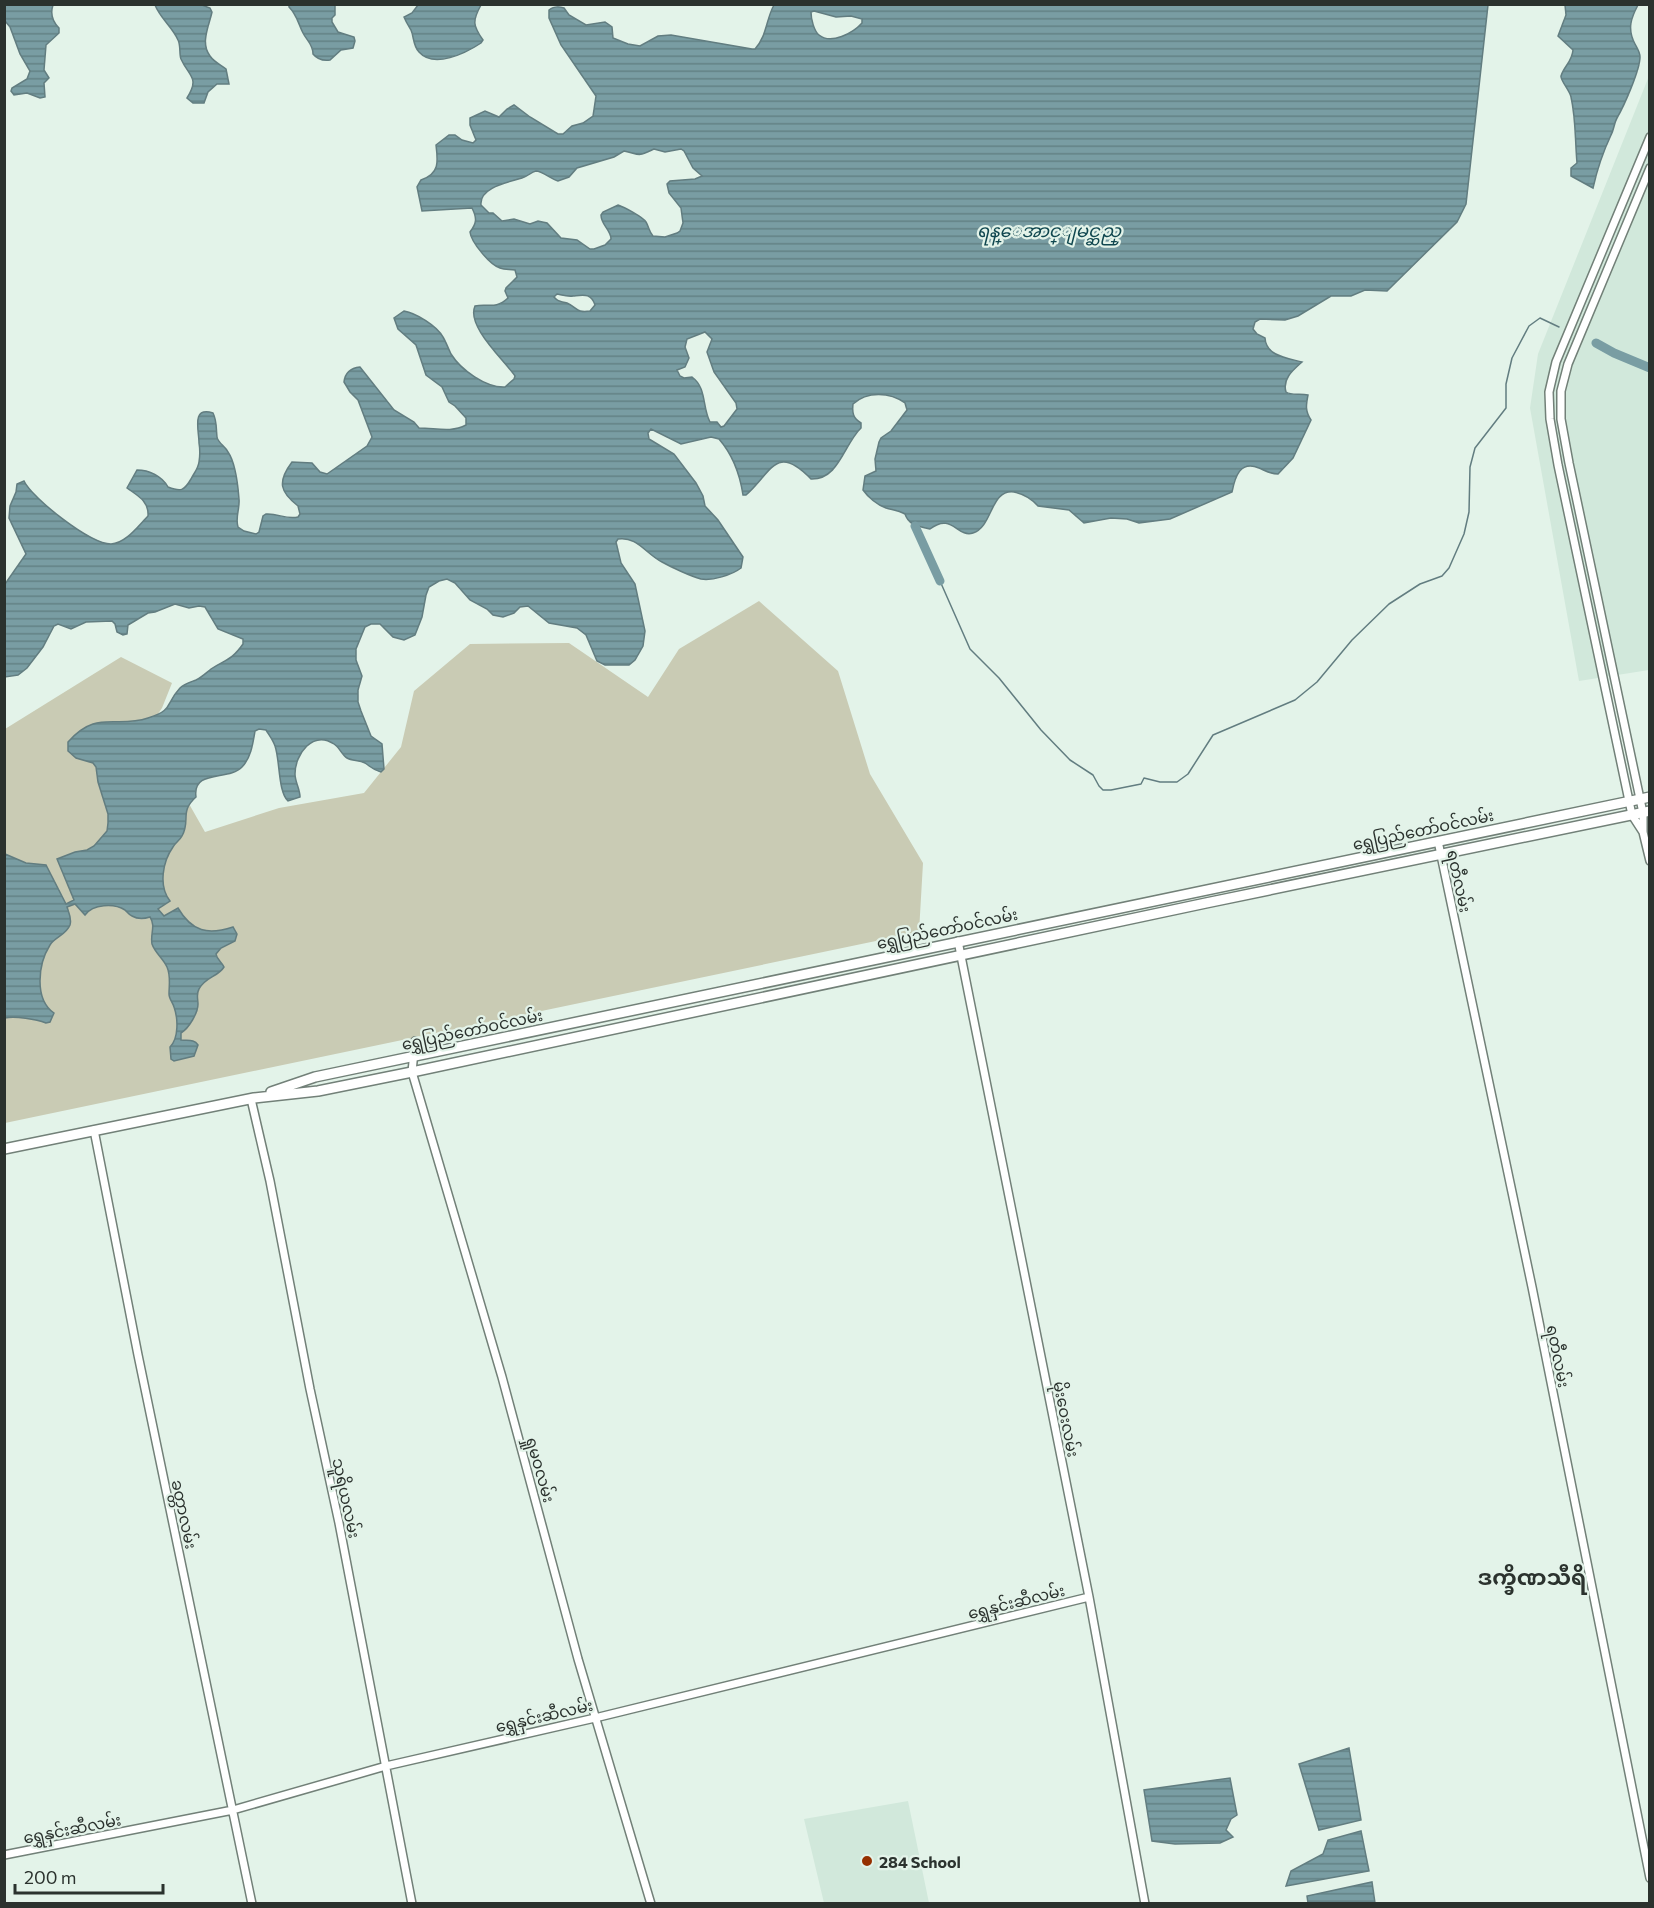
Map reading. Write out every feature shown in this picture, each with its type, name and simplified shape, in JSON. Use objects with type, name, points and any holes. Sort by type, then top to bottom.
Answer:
[{"type":"main road","name":"ရွှေပြည်တော်ဝင်လမ်း","points":[[253,1098],[315,1077],[1645,798]]},
{"type":"main road","name":"ရွှေပြည်တော်ဝင်လမ်း","points":[[4,1149],[253,1098],[318,1091],[412,1072],[1646,812]]},
{"type":"street","points":[[1650,137],[1556,362],[1549,392],[1550,419],[1558,465],[1632,815],[1643,832],[1650,861]]},
{"type":"street","points":[[1643,832],[1646,812],[1645,798],[1569,463],[1562,419],[1561,392],[1568,364],[1650,168]]},
{"type":"street","name":"ရတီလမ်း","points":[[1438,841],[1532,1287],[1650,1878]]},
{"type":"street","name":"မိုးဝေးလမ်း","points":[[958,941],[1089,1597],[1145,1904]]},
{"type":"street","name":"ရှုမဝလမ်း","points":[[415,1041],[412,1072],[502,1377],[595,1718],[651,1904]]},
{"type":"street","name":"သူရိယလမ်း","points":[[253,1098],[412,1904]]},
{"type":"street","name":"ခတ္တာလမ်း","points":[[94,1130],[138,1355],[252,1904]]},
{"type":"street","name":"ရွှေနှင်းဆီလမ်း","points":[[4,1855],[233,1810],[386,1766],[595,1718],[1089,1597]]},
{"type":"shaded area","points":[[1649,76],[1649,670],[1579,681],[1530,408],[1538,354]]},
{"type":"shaded area","points":[[759,601],[838,671],[870,774],[923,863],[919,932],[5,1123],[5,729],[121,657],[172,683],[162,708],[147,730],[205,832],[279,808],[364,793],[401,747],[414,691],[470,644],[569,643],[648,697],[679,649]]},
{"type":"shaded area","name":"284 School","points":[[908,1801],[929,1903],[824,1903],[804,1819]]},
{"type":"water","points":[[4,5],[53,5],[52,17],[59,28],[59,33],[46,45],[44,70],[49,78],[44,83],[45,97],[40,98],[27,93],[14,95],[11,91],[27,79],[30,71],[5,21]]},
{"type":"water","points":[[155,5],[202,5],[210,8],[212,12],[206,34],[207,51],[226,69],[229,84],[217,84],[208,92],[204,103],[193,103],[187,98],[193,86],[192,77],[181,59],[176,36]]},
{"type":"water","points":[[289,5],[335,5],[332,22],[338,32],[354,37],[353,48],[341,50],[330,60],[316,57]]},
{"type":"water","points":[[418,5],[481,5],[475,23],[483,40],[467,51],[450,58],[425,57],[416,47],[404,17],[412,13]]},
{"type":"water","name":"ရန္ေအာင္ျမင္ဆည္","points":[[774,5],[1488,5],[1466,204],[1457,222],[1387,291],[1365,290],[1351,296],[1331,296],[1298,316],[1285,320],[1260,319],[1255,322],[1253,329],[1265,338],[1269,349],[1284,357],[1302,362],[1289,375],[1285,387],[1288,393],[1308,395],[1306,408],[1311,420],[1293,458],[1278,474],[1247,466],[1237,476],[1232,492],[1170,519],[1139,523],[1127,519],[1111,518],[1084,523],[1069,510],[1038,506],[1027,497],[1014,492],[1000,496],[984,524],[973,533],[967,534],[944,523],[930,529],[915,525],[905,514],[879,505],[863,490],[865,476],[876,471],[875,459],[881,438],[891,431],[907,410],[905,403],[886,395],[872,395],[853,404],[854,415],[861,423],[861,428],[835,468],[828,474],[811,479],[799,468],[782,462],[769,470],[746,495],[743,495],[732,458],[719,439],[711,437],[681,444],[651,429],[648,433],[649,439],[674,454],[696,483],[705,506],[718,520],[743,557],[741,568],[722,577],[701,579],[656,559],[631,540],[618,539],[616,542],[621,563],[635,584],[645,631],[643,646],[635,660],[629,665],[605,665],[597,661],[586,635],[577,628],[549,623],[528,606],[520,607],[514,613],[503,617],[493,615],[470,600],[455,583],[447,579],[429,587],[415,635],[404,640],[393,637],[380,624],[371,624],[365,627],[356,649],[356,660],[362,676],[358,690],[358,702],[371,736],[382,744],[384,769],[381,772],[363,762],[347,758],[338,747],[326,740],[312,742],[302,752],[296,766],[295,774],[300,797],[288,801],[282,791],[274,744],[266,730],[259,729],[255,731],[250,755],[242,767],[229,774],[205,779],[196,788],[196,797],[186,812],[184,830],[164,866],[164,888],[170,901],[158,909],[164,916],[178,908],[189,922],[201,930],[216,931],[233,927],[237,934],[235,941],[221,948],[216,954],[224,967],[202,985],[198,993],[198,1008],[195,1016],[181,1033],[181,1040],[193,1041],[198,1045],[194,1056],[174,1061],[171,1059],[170,1047],[177,1028],[176,1017],[169,996],[168,970],[152,944],[153,924],[150,917],[136,918],[115,906],[98,907],[85,915],[75,904],[67,907],[70,925],[50,945],[41,971],[43,999],[54,1013],[50,1022],[5,1018],[5,854],[26,863],[46,865],[66,904],[74,900],[57,859],[87,850],[94,846],[107,831],[108,814],[96,767],[93,763],[76,758],[68,751],[68,742],[78,732],[97,723],[136,721],[162,712],[182,687],[232,657],[243,644],[243,639],[218,629],[205,607],[189,608],[175,604],[148,613],[128,625],[127,634],[123,635],[117,632],[112,621],[86,622],[71,629],[58,624],[54,626],[43,647],[27,668],[18,675],[5,677],[5,584],[26,554],[9,518],[17,484],[24,481],[38,498],[76,529],[90,537],[111,544],[122,541],[148,516],[145,503],[127,488],[137,470],[155,474],[168,487],[176,490],[184,488],[197,469],[200,457],[199,416],[206,412],[213,413],[218,439],[227,450],[236,474],[239,499],[238,527],[256,534],[266,514],[294,518],[300,514],[298,506],[287,496],[283,486],[284,475],[292,462],[312,463],[320,472],[327,474],[367,446],[372,437],[358,400],[344,382],[347,374],[354,368],[360,367],[394,410],[414,422],[419,428],[449,429],[466,425],[466,418],[449,402],[442,387],[426,375],[416,345],[398,329],[394,318],[404,311],[426,321],[440,333],[455,360],[467,372],[490,385],[505,387],[515,376],[481,333],[474,314],[475,306],[495,305],[508,298],[506,288],[517,277],[515,270],[496,266],[477,247],[470,232],[475,220],[472,208],[422,211],[417,187],[421,180],[435,171],[436,145],[449,135],[455,135],[473,143],[476,140],[470,125],[470,118],[485,111],[499,117],[514,105],[558,134],[563,134],[572,126],[583,123],[593,116],[596,96],[561,45],[549,18],[549,10],[553,8],[564,8],[569,15],[586,25],[605,22],[612,27],[613,38],[628,44],[640,46],[658,36],[671,35],[752,49],[755,49],[762,39]],"holes":[[[811,12],[836,17],[851,16],[862,19],[862,23],[842,36],[824,38],[816,31]],[[654,149],[665,152],[681,149],[693,168],[702,176],[695,179],[670,181],[667,184],[669,193],[681,208],[683,223],[677,233],[665,237],[653,236],[644,220],[618,205],[601,215],[611,239],[605,245],[590,249],[577,240],[561,238],[547,223],[538,221],[530,224],[514,219],[502,221],[481,205],[482,199],[490,190],[536,171],[558,181],[569,177],[577,168],[614,157],[624,151],[639,155]],[[557,294],[587,296],[595,305],[590,311],[582,311],[554,297]],[[705,332],[712,339],[707,352],[714,372],[736,403],[737,409],[724,426],[721,427],[717,422],[710,422],[697,381],[692,377],[680,376],[677,370],[685,367],[689,358],[685,347],[687,339]]]},
{"type":"water","points":[[1565,5],[1638,5],[1631,28],[1633,39],[1640,53],[1639,63],[1603,154],[1593,188],[1571,176],[1571,168],[1577,163],[1574,114],[1570,95],[1561,76],[1573,50],[1558,36],[1566,15]]},
{"type":"water","points":[[1349,1748],[1361,1820],[1319,1830],[1299,1764]]},
{"type":"water","points":[[1230,1778],[1237,1815],[1231,1819],[1226,1830],[1233,1837],[1220,1843],[1175,1844],[1152,1841],[1144,1790]]},
{"type":"water","points":[[1361,1831],[1369,1871],[1286,1886],[1291,1871],[1323,1854],[1328,1840]]},
{"type":"water","points":[[1372,1882],[1375,1903],[1308,1903],[1307,1896]]},
{"type":"waterway","points":[[940,581],[970,649],[999,678],[1041,730],[1070,760],[1093,775],[1103,790],[1141,784],[1144,778],[1160,782],[1177,782],[1188,774],[1213,735],[1295,700],[1317,682],[1352,640],[1389,604],[1420,584],[1442,576],[1449,568],[1464,534],[1469,512],[1470,467],[1475,448],[1506,408],[1506,384],[1512,358],[1529,326],[1540,318],[1559,327]]},
{"type":"waterway","points":[[1596,343],[1650,368]]},
{"type":"waterway","points":[[915,526],[940,581]]},
{"type":"place","name":"284 School","points":[[867,1861]]},
{"type":"district","name":"ဒက္ခိဏသီရိ","points":[[1532,1576]]}]
